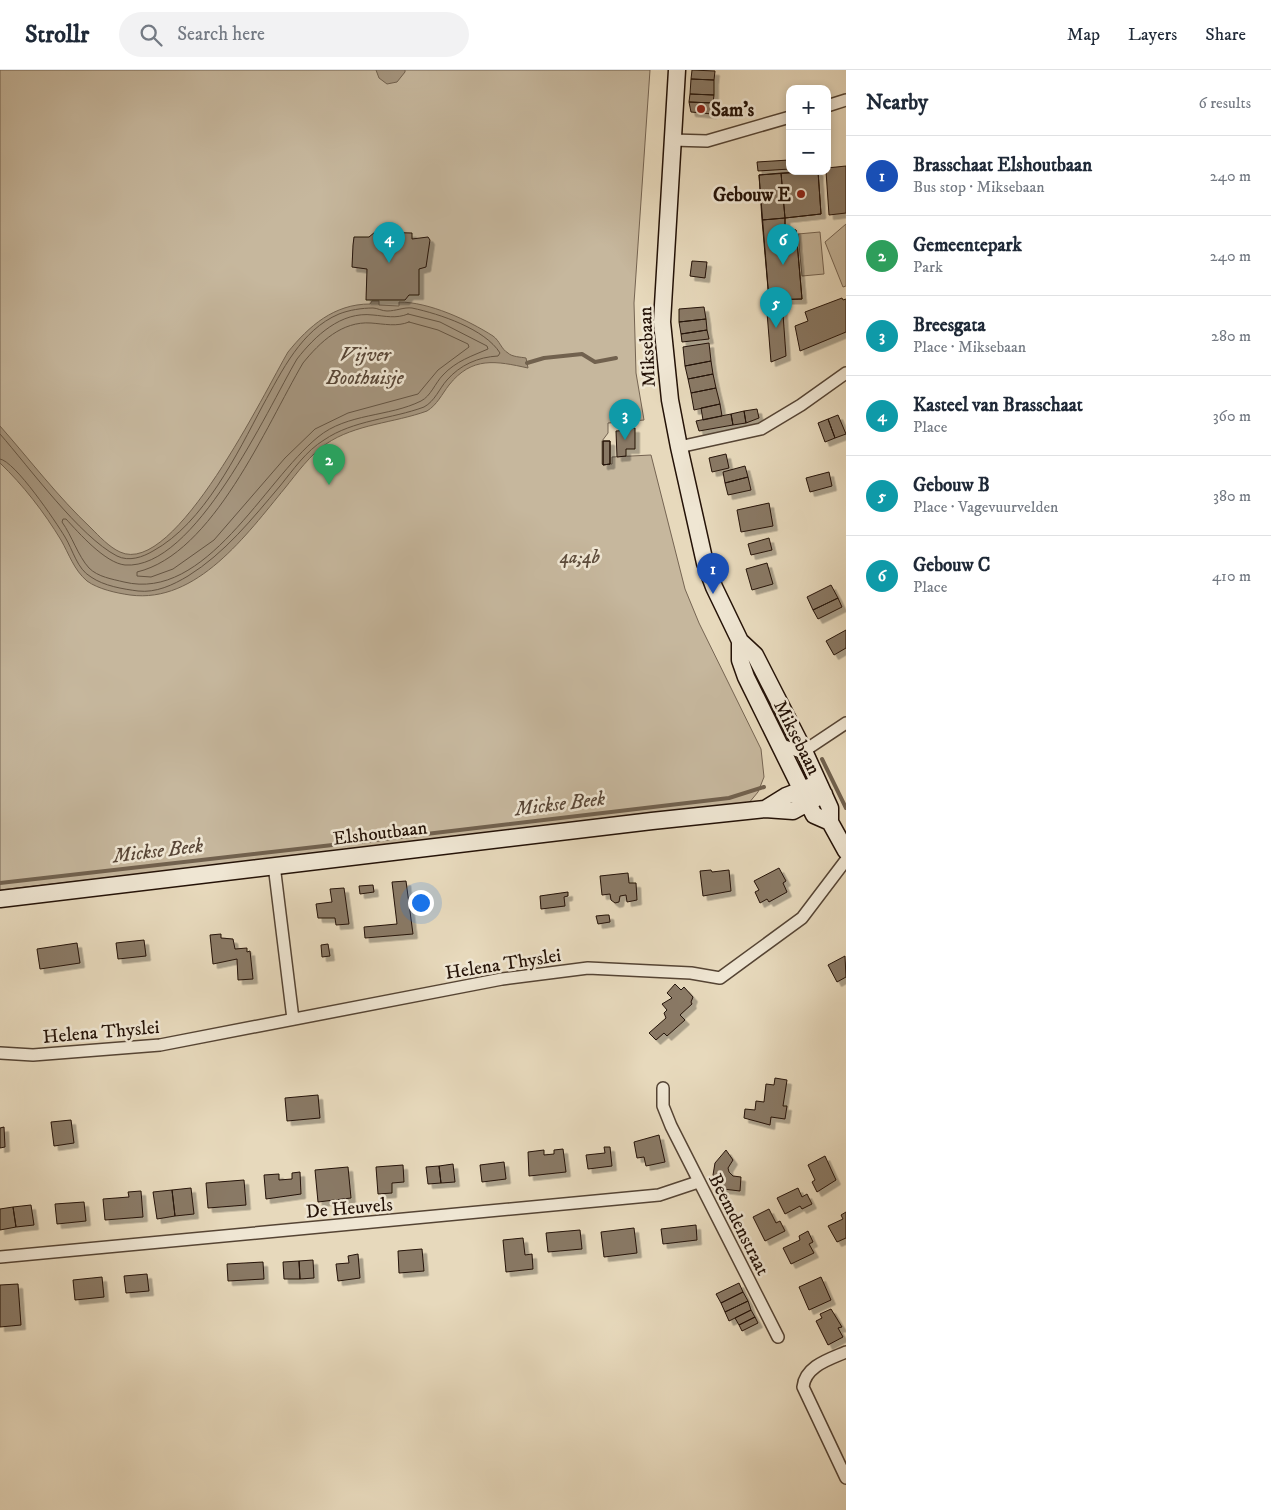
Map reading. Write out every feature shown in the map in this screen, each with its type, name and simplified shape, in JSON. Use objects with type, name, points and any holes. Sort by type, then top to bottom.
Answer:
[{"type":"main road","name":"Miksebaan","points":[[677,70],[662,322],[670,400],[679,447],[706,563],[747,657],[804,750],[830,808],[830,822],[846,851]]},
{"type":"main road","name":"Miksebaan","points":[[747,657],[749,684],[814,815],[830,822]]},
{"type":"main road","name":"Elshoutbaan","points":[[0,898],[765,809],[786,796],[805,796],[821,788]]},
{"type":"street","points":[[831,105],[846,100]]},
{"type":"street","points":[[672,140],[707,141],[786,118]]},
{"type":"street","points":[[679,447],[761,429],[801,405],[846,373]]},
{"type":"street","points":[[779,744],[798,751],[804,750],[846,723]]},
{"type":"street","name":"Helena Thyslei","points":[[0,1053],[33,1055],[160,1045],[502,979],[588,968],[696,973],[720,978],[802,918],[846,860]]},
{"type":"street","points":[[274,865],[292,1018]]},
{"type":"street","name":"Beemdenstraat","points":[[663,1088],[663,1106],[671,1126],[778,1337]]},
{"type":"street","name":"De Heuvels","points":[[0,1257],[659,1195],[698,1182]]},
{"type":"street","points":[[846,1352],[816,1366],[804,1380],[803,1387],[846,1478]]},
{"type":"green space","name":"4a;4b","points":[[0,70],[650,70],[634,303],[636,373],[644,420],[608,423],[608,433],[602,441],[602,464],[612,464],[612,457],[651,455],[685,589],[699,623],[761,749],[764,777],[758,792],[748,804],[0,890]]},
{"type":"green space","points":[[846,224],[846,286],[843,287],[825,242]]},
{"type":"green space","points":[[820,232],[824,274],[802,276],[798,234]]},
{"type":"water","points":[[376,70],[405,70],[405,72],[397,82],[387,84],[379,78]]},
{"type":"water","name":"Vijver Boothuisje","points":[[372,301],[379,301],[379,305],[399,306],[399,302],[423,305],[460,318],[493,336],[510,354],[526,358],[528,368],[495,363],[476,365],[458,376],[431,409],[337,437],[315,453],[304,464],[237,544],[198,577],[177,589],[154,595],[130,595],[113,592],[91,584],[82,577],[75,567],[61,540],[40,509],[17,480],[0,463],[0,426],[67,504],[104,541],[120,552],[142,552],[166,537],[192,510],[240,438],[288,352],[296,342],[314,325],[334,312],[357,305],[370,304]]},
{"type":"building","points":[[692,70],[715,71],[714,80],[691,79]]},
{"type":"building","points":[[691,79],[714,80],[714,95],[690,94]]},
{"type":"building","points":[[690,94],[714,95],[713,103],[689,102]]},
{"type":"building","points":[[689,102],[713,103],[712,114],[691,112]]},
{"type":"building","points":[[786,160],[786,169],[758,171],[757,162]]},
{"type":"building","points":[[846,166],[846,213],[829,215],[826,175],[831,175],[831,168]]},
{"type":"building","name":"Gebouw E","points":[[781,173],[786,173],[786,175],[818,175],[821,214],[785,218]]},
{"type":"building","points":[[781,173],[785,218],[762,220],[759,175]]},
{"type":"building","points":[[786,173],[786,175],[818,175],[821,214],[785,218],[785,230],[796,230],[802,299],[769,300],[759,175]]},
{"type":"building","points":[[785,218],[785,230],[796,230],[802,299],[769,300],[762,220]]},
{"type":"building","points":[[375,232],[412,233],[412,239],[428,237],[430,240],[426,267],[419,269],[419,295],[409,295],[405,300],[366,300],[367,269],[352,267],[354,237],[369,237]]},
{"type":"building","points":[[692,261],[707,262],[705,278],[690,276]]},
{"type":"building","points":[[842,298],[843,300],[846,299],[846,332],[800,351],[795,326],[808,321],[805,312]]},
{"type":"building","points":[[766,300],[782,300],[786,356],[771,362]]},
{"type":"building","points":[[704,307],[706,319],[679,322],[679,309]]},
{"type":"building","points":[[706,319],[707,330],[681,334],[679,322]]},
{"type":"building","points":[[707,330],[709,339],[682,342],[681,334]]},
{"type":"building","points":[[709,343],[711,361],[685,366],[683,347]]},
{"type":"building","points":[[711,361],[713,374],[688,379],[685,366]]},
{"type":"building","points":[[713,374],[716,388],[691,393],[688,379]]},
{"type":"building","points":[[716,388],[720,404],[694,410],[691,393]]},
{"type":"building","points":[[720,404],[722,416],[703,420],[701,408]]},
{"type":"building","points":[[757,409],[759,418],[746,423],[744,411]]},
{"type":"building","points":[[744,411],[746,423],[733,425],[731,414]]},
{"type":"building","points":[[731,414],[733,425],[699,431],[696,421]]},
{"type":"building","points":[[838,415],[846,434],[835,438],[828,419]]},
{"type":"building","points":[[828,419],[835,438],[825,442],[818,423]]},
{"type":"building","points":[[630,428],[635,428],[635,449],[626,449],[626,456],[617,457],[616,431],[630,430]]},
{"type":"building","points":[[603,441],[610,441],[610,464],[603,465]]},
{"type":"building","points":[[603,441],[610,441],[610,464],[603,465]]},
{"type":"building","points":[[726,454],[729,468],[712,472],[709,458]]},
{"type":"building","points":[[745,466],[748,477],[725,483],[723,472]]},
{"type":"building","points":[[829,472],[832,486],[810,492],[806,478]]},
{"type":"building","points":[[748,477],[751,490],[728,495],[725,483]]},
{"type":"building","points":[[769,503],[773,526],[741,532],[737,510]]},
{"type":"building","points":[[769,538],[772,550],[751,555],[748,544]]},
{"type":"building","points":[[767,563],[773,584],[752,590],[746,569]]},
{"type":"building","points":[[831,585],[838,598],[813,610],[807,597]]},
{"type":"building","points":[[838,598],[842,607],[818,619],[813,610]]},
{"type":"building","points":[[846,630],[846,648],[834,655],[826,641]]},
{"type":"building","points":[[779,868],[786,881],[783,883],[787,892],[769,902],[767,899],[760,903],[755,892],[759,890],[754,881]]},
{"type":"building","points":[[711,870],[712,872],[729,870],[731,891],[703,896],[700,871]]},
{"type":"building","points":[[628,873],[629,883],[636,883],[637,900],[627,902],[626,895],[620,896],[619,902],[615,903],[611,900],[610,894],[602,895],[600,876]]},
{"type":"building","points":[[406,881],[413,934],[365,938],[364,927],[397,924],[392,882]]},
{"type":"building","points":[[373,885],[374,892],[360,894],[359,886]]},
{"type":"building","points":[[344,888],[349,924],[336,925],[335,918],[318,918],[316,904],[332,902],[330,889]]},
{"type":"building","points":[[568,892],[568,896],[564,897],[565,906],[541,909],[540,896]]},
{"type":"building","points":[[609,915],[610,922],[598,924],[596,916]]},
{"type":"building","points":[[221,934],[221,938],[233,939],[235,949],[247,948],[247,952],[250,951],[253,979],[238,980],[237,959],[213,964],[210,935]]},
{"type":"building","points":[[144,940],[146,956],[118,959],[116,943]]},
{"type":"building","points":[[77,943],[80,963],[40,969],[37,949]]},
{"type":"building","points":[[328,944],[330,956],[322,957],[321,945]]},
{"type":"building","points":[[845,956],[846,977],[837,982],[828,965]]},
{"type":"building","points":[[675,984],[681,990],[684,987],[693,997],[692,1004],[680,1015],[685,1020],[667,1036],[664,1033],[656,1040],[649,1033],[666,1018],[664,1013],[667,1010],[662,1004],[672,998],[667,993]]},
{"type":"building","points":[[775,1078],[787,1080],[783,1106],[787,1106],[785,1119],[771,1117],[770,1125],[744,1118],[745,1109],[755,1110],[756,1101],[764,1102],[766,1084],[774,1085]]},
{"type":"building","points":[[318,1095],[320,1118],[287,1121],[285,1098]]},
{"type":"building","points":[[71,1120],[74,1143],[54,1146],[51,1122]]},
{"type":"building","points":[[4,1127],[5,1147],[0,1148],[0,1128]]},
{"type":"building","points":[[659,1135],[665,1162],[646,1166],[644,1157],[637,1158],[634,1142]]},
{"type":"building","points":[[604,1147],[610,1147],[612,1166],[588,1169],[586,1155],[605,1153]]},
{"type":"building","points":[[563,1149],[566,1172],[529,1176],[528,1152],[544,1150],[544,1155],[554,1154],[554,1150]]},
{"type":"building","points":[[726,1150],[733,1160],[728,1168],[729,1172],[733,1176],[741,1177],[740,1191],[723,1189],[713,1175],[715,1163]]},
{"type":"building","points":[[825,1156],[836,1180],[817,1192],[812,1182],[815,1180],[808,1165]]},
{"type":"building","points":[[504,1162],[506,1179],[482,1182],[480,1165]]},
{"type":"building","points":[[453,1164],[455,1182],[441,1183],[439,1166]]},
{"type":"building","points":[[403,1165],[404,1182],[392,1183],[392,1193],[378,1194],[376,1167]]},
{"type":"building","points":[[439,1166],[441,1183],[428,1184],[426,1167]]},
{"type":"building","points":[[348,1167],[351,1198],[318,1202],[315,1170]]},
{"type":"building","points":[[300,1172],[301,1194],[266,1199],[264,1175],[279,1174],[279,1180],[292,1179],[292,1173]]},
{"type":"building","points":[[244,1180],[246,1205],[208,1208],[206,1183]]},
{"type":"building","points":[[191,1188],[194,1214],[175,1216],[172,1190]]},
{"type":"building","points":[[798,1188],[802,1197],[807,1194],[812,1204],[802,1209],[800,1206],[785,1214],[777,1198]]},
{"type":"building","points":[[172,1190],[175,1216],[157,1219],[153,1192]]},
{"type":"building","points":[[141,1191],[143,1217],[105,1220],[103,1199],[129,1197],[128,1192]]},
{"type":"building","points":[[84,1202],[86,1221],[57,1224],[55,1204]]},
{"type":"building","points":[[31,1205],[34,1225],[16,1227],[13,1207]]},
{"type":"building","points":[[13,1207],[16,1227],[0,1230],[0,1209]]},
{"type":"building","points":[[769,1209],[776,1223],[780,1221],[785,1231],[765,1241],[753,1217]]},
{"type":"building","points":[[846,1212],[846,1238],[837,1242],[828,1226],[843,1219],[841,1215]]},
{"type":"building","points":[[696,1225],[697,1240],[663,1244],[661,1229]]},
{"type":"building","points":[[634,1228],[637,1253],[604,1257],[601,1232]]},
{"type":"building","points":[[580,1230],[582,1249],[548,1252],[546,1233]]},
{"type":"building","points":[[808,1231],[813,1242],[809,1244],[814,1253],[791,1264],[783,1248],[800,1240],[799,1236]]},
{"type":"building","points":[[523,1238],[525,1255],[532,1254],[533,1269],[506,1272],[503,1240]]},
{"type":"building","points":[[422,1249],[424,1271],[399,1273],[398,1251]]},
{"type":"building","points":[[358,1254],[360,1278],[338,1281],[336,1264],[349,1263],[348,1256]]},
{"type":"building","points":[[313,1260],[314,1278],[300,1279],[299,1261]]},
{"type":"building","points":[[299,1261],[300,1279],[284,1279],[283,1262]]},
{"type":"building","points":[[263,1262],[264,1279],[228,1281],[227,1264]]},
{"type":"building","points":[[147,1274],[149,1291],[126,1293],[124,1276]]},
{"type":"building","points":[[102,1277],[104,1297],[75,1300],[73,1280]]},
{"type":"building","points":[[821,1277],[831,1300],[809,1310],[799,1287]]},
{"type":"building","points":[[739,1283],[743,1292],[721,1303],[716,1294]]},
{"type":"building","points":[[18,1284],[21,1325],[0,1327],[0,1285]]},
{"type":"building","points":[[743,1292],[748,1301],[725,1312],[721,1303]]},
{"type":"building","points":[[748,1301],[751,1310],[729,1321],[725,1312]]},
{"type":"building","points":[[831,1309],[842,1327],[838,1328],[843,1337],[828,1345],[816,1321],[822,1318],[820,1314]]},
{"type":"building","points":[[751,1310],[755,1317],[739,1325],[735,1318]]},
{"type":"building","points":[[755,1317],[758,1323],[742,1331],[739,1325]]},
{"type":"waterway","points":[[527,363],[544,358],[582,354],[595,362],[616,358]]},
{"type":"waterway","name":"Mickse Beek","points":[[822,759],[846,808]]},
{"type":"waterway","name":"Mickse Beek","points":[[359,842],[729,798],[764,787]]},
{"type":"waterway","name":"Mickse Beek","points":[[0,883],[350,843]]},
{"type":"place","name":"Sam's","points":[[701,109]]},
{"type":"place","name":"Gebouw E","points":[[801,194]]},
{"type":"place","name":"Kasteel van Brasschaat","points":[[389,263]]},
{"type":"place","name":"Gebouw C","points":[[783,265]]},
{"type":"place","name":"Gebouw B","points":[[776,328]]},
{"type":"place","name":"Breesgata","points":[[625,440]]},
{"type":"place","name":"Gemeentepark","points":[[329,485]]},
{"type":"place","name":"Brasschaat Elshoutbaan","points":[[713,594]]}]
